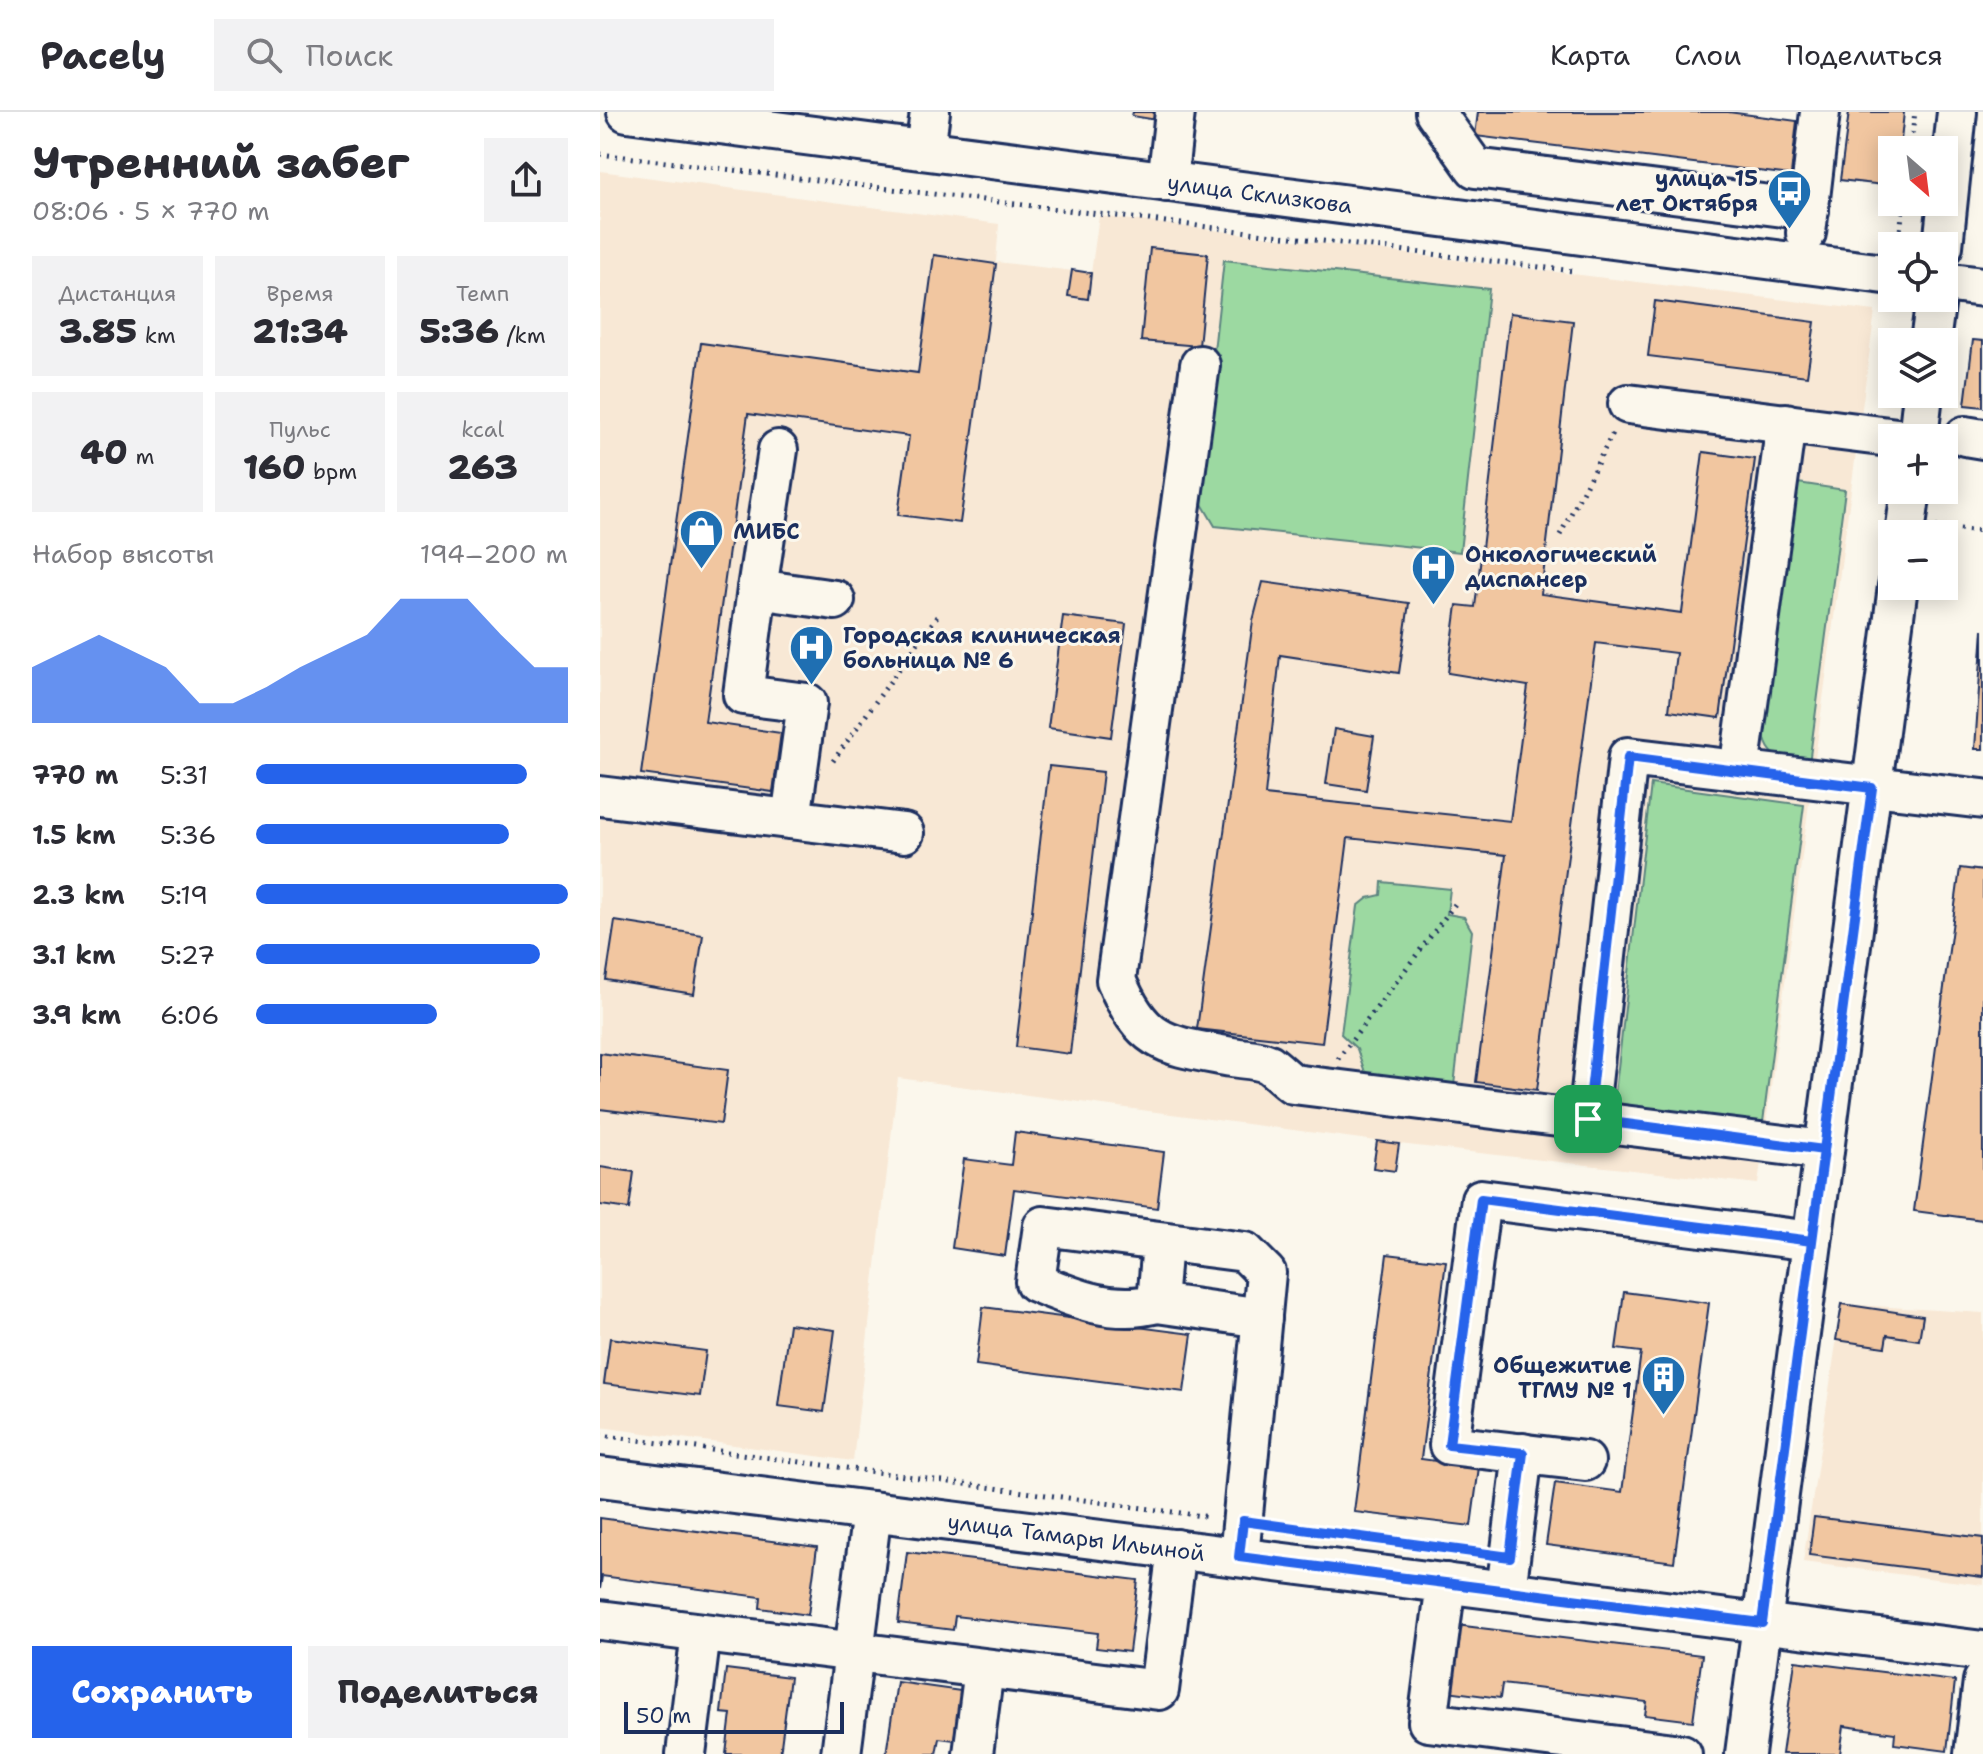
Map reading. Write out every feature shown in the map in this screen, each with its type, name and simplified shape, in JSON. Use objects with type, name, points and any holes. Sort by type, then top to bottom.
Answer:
[{"type":"street","name":"улица Склизкова","points":[[627,112],[1878,273]]},
{"type":"street","points":[[925,150],[930,112]]},
{"type":"street","points":[[1167,182],[1175,112]]},
{"type":"street","points":[[1435,112],[1475,168],[1809,210]]},
{"type":"street","points":[[1802,263],[1820,112]]},
{"type":"street","points":[[1944,232],[1957,112]]},
{"type":"street","points":[[1958,284],[1983,287]]},
{"type":"street","points":[[1200,365],[1116,980],[1125,1002],[1140,1022],[1158,1040],[1179,1047],[1267,1063],[1293,1084],[1824,1150]]},
{"type":"street","points":[[1628,404],[1878,435]]},
{"type":"street","points":[[1739,771],[1786,423]]},
{"type":"street","points":[[778,450],[743,695],[807,703],[791,819]]},
{"type":"street","points":[[757,589],[835,600]]},
{"type":"street","points":[[1745,1754],[1896,600]]},
{"type":"street","points":[[1588,1119],[1628,757],[1983,799]]},
{"type":"street","points":[[600,796],[904,833]]},
{"type":"street","points":[[1585,1461],[1449,1445],[1481,1199],[1812,1241]]},
{"type":"street","points":[[1241,1539],[1262,1318],[1266,1273],[1245,1252],[1043,1226],[1035,1282],[1086,1303],[1137,1309],[1157,1303],[1262,1318]]},
{"type":"street","points":[[1157,1303],[1162,1242]]},
{"type":"street","points":[[1506,1591],[1523,1453]]},
{"type":"street","name":"улица Тамары Ильиной","points":[[600,1477],[1177,1549],[1241,1539],[1446,1583],[1983,1651]]},
{"type":"street","points":[[841,1754],[872,1511]]},
{"type":"street","points":[[600,1620],[1159,1690],[1177,1549]]},
{"type":"street","points":[[1446,1583],[1428,1722],[1599,1749],[1682,1754]]},
{"type":"street","points":[[686,1754],[701,1633]]},
{"type":"street","points":[[973,1754],[984,1669]]},
{"type":"street","points":[[1974,1754],[1983,1681]]},
{"type":"path","points":[[1912,136],[1915,112]]},
{"type":"path","points":[[600,154],[1588,272]]},
{"type":"path","points":[[1560,535],[1628,404]]},
{"type":"path","points":[[1907,516],[1983,531]]},
{"type":"path","points":[[828,768],[938,615]]},
{"type":"path","points":[[1317,1087],[1458,900]]},
{"type":"path","points":[[600,1435],[1241,1539]]},
{"type":"shaded area","points":[[600,171],[999,224],[996,262],[1091,273],[1099,216],[1875,311],[1758,1184],[1399,1144],[898,1078],[853,1461],[600,1427]]},
{"type":"shaded area","points":[[1842,1304],[1983,1313],[1983,1585],[1803,1562]]},
{"type":"green space","points":[[1224,260],[1489,289],[1460,552],[1215,526],[1198,497]]},
{"type":"green space","points":[[1798,483],[1845,490],[1809,764],[1782,759],[1771,751],[1763,725]]},
{"type":"green space","points":[[1651,784],[1804,805],[1762,1130],[1613,1111]]},
{"type":"green space","points":[[1382,882],[1450,889],[1447,914],[1464,917],[1472,931],[1453,1094],[1367,1078],[1357,1049],[1341,1034],[1358,906],[1368,898],[1381,895]]},
{"type":"building","points":[[1133,112],[1158,112],[1157,120],[1132,116]]},
{"type":"building","points":[[1478,112],[1728,112],[1797,121],[1791,175],[1475,136]]},
{"type":"building","points":[[1849,112],[1904,112],[1901,136],[1878,136],[1878,184],[1840,180]]},
{"type":"building","points":[[1150,248],[1208,254],[1199,346],[1141,341]]},
{"type":"building","points":[[934,255],[996,264],[960,523],[898,515],[909,436],[748,414],[705,722],[781,733],[773,792],[641,774],[701,343],[918,373]]},
{"type":"building","points":[[1072,270],[1091,273],[1088,299],[1068,296]]},
{"type":"building","points":[[1655,301],[1815,322],[1807,376],[1648,356]]},
{"type":"building","points":[[1510,313],[1573,321],[1541,594],[1682,613],[1703,452],[1755,459],[1720,718],[1669,711],[1676,653],[1596,643],[1537,1090],[1476,1082],[1506,855],[1348,838],[1322,1043],[1197,1029],[1253,621],[1263,582],[1409,603],[1399,673],[1280,655],[1265,795],[1510,821],[1528,686],[1448,673],[1457,605],[1475,607]]},
{"type":"building","points":[[1973,340],[1983,341],[1983,407],[1965,405]]},
{"type":"building","points":[[1063,616],[1126,624],[1111,737],[1048,728]]},
{"type":"building","points":[[1983,629],[1983,749],[1975,749]]},
{"type":"building","points":[[1334,729],[1374,736],[1366,790],[1326,784]]},
{"type":"building","points":[[1049,766],[1103,772],[1070,1054],[1016,1047]]},
{"type":"building","points":[[1960,868],[1983,871],[1983,1220],[1914,1211]]},
{"type":"building","points":[[615,921],[703,935],[694,994],[606,980]]},
{"type":"building","points":[[600,1053],[728,1070],[721,1124],[600,1109]]},
{"type":"building","points":[[1015,1132],[1164,1152],[1157,1208],[1014,1189],[1005,1256],[952,1248],[964,1159],[1011,1165]]},
{"type":"building","points":[[1377,1141],[1399,1144],[1395,1171],[1373,1168]]},
{"type":"building","points":[[600,1167],[634,1172],[629,1209],[600,1205]]},
{"type":"building","points":[[1387,1254],[1446,1261],[1421,1459],[1479,1467],[1471,1526],[1354,1512]]},
{"type":"building","name":"Общежитие ТГМУ № 1","points":[[1624,1292],[1709,1303],[1674,1562],[1546,1545],[1555,1483],[1622,1492],[1641,1352],[1616,1349]]},
{"type":"building","points":[[1842,1304],[1923,1316],[1919,1340],[1887,1335],[1885,1347],[1836,1340]]},
{"type":"building","points":[[983,1307],[1192,1334],[1184,1392],[976,1365]]},
{"type":"building","points":[[789,1324],[835,1330],[824,1412],[778,1406]]},
{"type":"building","points":[[610,1338],[706,1351],[700,1396],[604,1384]]},
{"type":"building","points":[[1814,1517],[1983,1538],[1983,1577],[1809,1555]]},
{"type":"building","points":[[600,1518],[817,1547],[808,1615],[760,1608],[761,1597],[602,1576],[600,1589]]},
{"type":"building","points":[[907,1552],[1138,1580],[1129,1652],[1096,1648],[1098,1633],[955,1616],[953,1630],[898,1623]]},
{"type":"building","points":[[1456,1625],[1702,1655],[1693,1721],[1645,1715],[1647,1702],[1502,1684],[1500,1698],[1447,1691]]},
{"type":"building","points":[[1795,1661],[1955,1681],[1947,1751],[1894,1744],[1895,1733],[1844,1726],[1840,1754],[1782,1754]]},
{"type":"building","points":[[726,1669],[790,1677],[780,1754],[726,1754],[731,1714],[721,1713]]},
{"type":"building","points":[[897,1682],[961,1691],[954,1740],[939,1738],[936,1754],[886,1754]]},
{"type":"place","name":"улица 15 лет Октября","points":[[1789,230]]},
{"type":"place","name":"МИБС","points":[[702,570]]},
{"type":"place","name":"Онкологический диспансер","points":[[1434,606]]},
{"type":"place","name":"Городская клиническая больница № 6","points":[[812,687]]},
{"type":"place","name":"Общежитие ТГМУ № 1","points":[[1663,1417]]},
{"type":"route","points":[[1588,1119],[1628,757],[1872,788],[1824,1150],[1812,1241],[1481,1199],[1449,1445],[1523,1453],[1510,1557],[1243,1521],[1239,1557],[1762,1623],[1824,1150],[1588,1119]]}]
